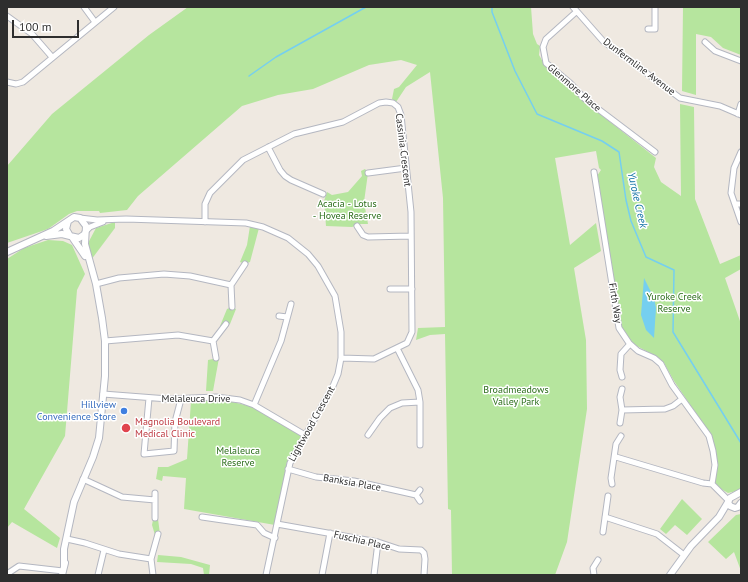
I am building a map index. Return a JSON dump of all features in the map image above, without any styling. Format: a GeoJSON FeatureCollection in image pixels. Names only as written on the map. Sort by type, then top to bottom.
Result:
{"type":"FeatureCollection","features":[{"type":"Feature","properties":{"kind":"street"},"geometry":{"type":"LineString","coordinates":[[84,7],[95,22]]}},
{"type":"Feature","properties":{"kind":"street"},"geometry":{"type":"LineString","coordinates":[[7,82],[16,84],[23,82],[114,7]]}},
{"type":"Feature","properties":{"kind":"street"},"geometry":{"type":"LineString","coordinates":[[648,29],[656,30],[655,7]]}},
{"type":"Feature","properties":{"kind":"street","name":"Dunfermline Avenue"},"geometry":{"type":"LineString","coordinates":[[574,9],[603,41],[680,98],[720,106],[740,114]]}},
{"type":"Feature","properties":{"kind":"street","name":"Glenmore Place"},"geometry":{"type":"LineString","coordinates":[[574,9],[546,39],[543,47],[546,63],[570,82],[584,99],[656,153]]}},
{"type":"Feature","properties":{"kind":"street"},"geometry":{"type":"LineString","coordinates":[[7,16],[32,34],[52,57]]}},
{"type":"Feature","properties":{"kind":"street"},"geometry":{"type":"LineString","coordinates":[[705,42],[715,51],[741,60]]}},
{"type":"Feature","properties":{"kind":"street","name":"Cassinia Crescent"},"geometry":{"type":"LineString","coordinates":[[205,222],[205,204],[210,193],[243,160],[294,134],[343,122],[379,103],[393,103],[398,107],[401,115],[411,236],[412,332],[407,343],[374,359],[341,358]]}},
{"type":"Feature","properties":{"kind":"street"},"geometry":{"type":"LineString","coordinates":[[740,114],[741,104]]}},
{"type":"Feature","properties":{"kind":"street"},"geometry":{"type":"LineString","coordinates":[[268,147],[280,170],[285,176],[324,194]]}},
{"type":"Feature","properties":{"kind":"street"},"geometry":{"type":"LineString","coordinates":[[741,152],[734,168],[731,181],[731,193],[741,222]]}},
{"type":"Feature","properties":{"kind":"street"},"geometry":{"type":"LineString","coordinates":[[368,173],[406,168]]}},
{"type":"Feature","properties":{"kind":"street","name":"Firth Way"},"geometry":{"type":"LineString","coordinates":[[594,172],[620,328],[630,344],[638,351],[654,358],[661,364],[682,399],[708,436],[713,450],[715,465],[712,484]]}},
{"type":"Feature","properties":{"kind":"street"},"geometry":{"type":"LineString","coordinates":[[735,204],[741,204]]}},
{"type":"Feature","properties":{"kind":"street"},"geometry":{"type":"LineString","coordinates":[[7,252],[40,237],[74,217],[80,218],[85,222],[88,261],[96,284],[105,341],[105,376],[96,447],[70,516],[66,542],[67,552],[63,570],[19,566],[7,574]]}},
{"type":"Feature","properties":{"kind":"street","name":"Lightwood Crescent"},"geometry":{"type":"LineString","coordinates":[[80,218],[246,224],[263,227],[288,238],[308,254],[318,266],[335,296],[340,321],[341,358],[333,386],[305,435],[288,469],[267,575]]}},
{"type":"Feature","properties":{"kind":"street","name":"Lightwood Crescent"},"geometry":{"type":"LineString","coordinates":[[85,233],[97,223],[110,220]]}},
{"type":"Feature","properties":{"kind":"street"},"geometry":{"type":"LineString","coordinates":[[68,221],[66,229],[88,261]]}},
{"type":"Feature","properties":{"kind":"street"},"geometry":{"type":"LineString","coordinates":[[357,226],[363,235],[368,237],[411,236]]}},
{"type":"Feature","properties":{"kind":"street"},"geometry":{"type":"LineString","coordinates":[[40,237],[62,234],[79,238],[85,233]]}},
{"type":"Feature","properties":{"kind":"street"},"geometry":{"type":"LineString","coordinates":[[232,307],[231,285],[245,264]]}},
{"type":"Feature","properties":{"kind":"street"},"geometry":{"type":"LineString","coordinates":[[96,284],[119,278],[164,274],[190,276],[231,285]]}},
{"type":"Feature","properties":{"kind":"street"},"geometry":{"type":"LineString","coordinates":[[390,289],[412,289]]}},
{"type":"Feature","properties":{"kind":"street"},"geometry":{"type":"LineString","coordinates":[[254,405],[281,341],[291,304]]}},
{"type":"Feature","properties":{"kind":"street"},"geometry":{"type":"LineString","coordinates":[[279,316],[287,317]]}},
{"type":"Feature","properties":{"kind":"street"},"geometry":{"type":"LineString","coordinates":[[216,358],[213,340],[226,324]]}},
{"type":"Feature","properties":{"kind":"street"},"geometry":{"type":"LineString","coordinates":[[105,341],[178,335],[213,340]]}},
{"type":"Feature","properties":{"kind":"street"},"geometry":{"type":"LineString","coordinates":[[622,377],[620,370],[622,354],[630,344]]}},
{"type":"Feature","properties":{"kind":"street"},"geometry":{"type":"LineString","coordinates":[[397,348],[418,390],[420,402],[420,445]]}},
{"type":"Feature","properties":{"kind":"street"},"geometry":{"type":"LineString","coordinates":[[620,423],[622,410],[620,397],[622,389]]}},
{"type":"Feature","properties":{"kind":"street","name":"Melaleuca Drive"},"geometry":{"type":"LineString","coordinates":[[103,394],[180,399],[225,397],[254,405],[305,435]]}},
{"type":"Feature","properties":{"kind":"street"},"geometry":{"type":"LineString","coordinates":[[149,398],[144,454],[174,450],[176,422],[180,399]]}},
{"type":"Feature","properties":{"kind":"street"},"geometry":{"type":"LineString","coordinates":[[622,410],[665,409],[682,399]]}},
{"type":"Feature","properties":{"kind":"street"},"geometry":{"type":"LineString","coordinates":[[368,435],[376,422],[390,408],[402,403],[420,402]]}},
{"type":"Feature","properties":{"kind":"street"},"geometry":{"type":"LineString","coordinates":[[612,484],[611,478],[616,457],[616,444],[621,436]]}},
{"type":"Feature","properties":{"kind":"street"},"geometry":{"type":"LineString","coordinates":[[616,457],[703,483],[712,484],[720,491],[730,506],[737,509]]}},
{"type":"Feature","properties":{"kind":"street","name":"Banksia Place"},"geometry":{"type":"LineString","coordinates":[[288,469],[316,477],[354,481],[418,492],[420,501]]}},
{"type":"Feature","properties":{"kind":"street"},"geometry":{"type":"LineString","coordinates":[[83,479],[122,497],[155,500]]}},
{"type":"Feature","properties":{"kind":"street"},"geometry":{"type":"LineString","coordinates":[[719,517],[737,509],[741,502],[734,496],[720,491]]}},
{"type":"Feature","properties":{"kind":"street"},"geometry":{"type":"LineString","coordinates":[[670,575],[684,555],[719,517],[728,502],[741,492]]}},
{"type":"Feature","properties":{"kind":"street"},"geometry":{"type":"LineString","coordinates":[[155,493],[156,518]]}},
{"type":"Feature","properties":{"kind":"street"},"geometry":{"type":"LineString","coordinates":[[603,532],[608,496]]}},
{"type":"Feature","properties":{"kind":"street"},"geometry":{"type":"LineString","coordinates":[[202,517],[257,525],[264,533],[275,538]]}},
{"type":"Feature","properties":{"kind":"street"},"geometry":{"type":"LineString","coordinates":[[605,517],[657,534],[684,555]]}},
{"type":"Feature","properties":{"kind":"street","name":"Fuschia Place"},"geometry":{"type":"LineString","coordinates":[[277,524],[378,542],[399,549],[420,550],[424,553],[424,575]]}},
{"type":"Feature","properties":{"kind":"street"},"geometry":{"type":"LineString","coordinates":[[322,575],[330,533]]}},
{"type":"Feature","properties":{"kind":"street"},"geometry":{"type":"LineString","coordinates":[[153,575],[151,559],[158,534]]}},
{"type":"Feature","properties":{"kind":"street"},"geometry":{"type":"LineString","coordinates":[[66,542],[85,543],[119,554],[151,559]]}},
{"type":"Feature","properties":{"kind":"street"},"geometry":{"type":"LineString","coordinates":[[374,575],[378,542]]}},
{"type":"Feature","properties":{"kind":"street"},"geometry":{"type":"LineString","coordinates":[[98,575],[104,550]]}},
{"type":"Feature","properties":{"kind":"street"},"geometry":{"type":"LineString","coordinates":[[594,575],[593,568],[598,560]]}},
{"type":"Feature","properties":{"kind":"green space"},"geometry":{"type":"Polygon","coordinates":[[[188,7],[531,7],[533,34],[537,44],[540,46],[539,55],[543,62],[581,99],[656,158],[654,167],[661,182],[681,196],[680,104],[694,107],[695,199],[720,264],[741,255],[741,269],[725,278],[741,324],[741,490],[728,493],[716,486],[714,483],[717,458],[710,434],[674,381],[664,363],[659,358],[635,345],[625,335],[621,325],[608,247],[597,176],[601,170],[599,168],[596,151],[555,158],[570,245],[596,223],[601,251],[574,268],[586,340],[587,409],[567,542],[555,575],[452,575],[451,510],[448,509],[445,334],[430,335],[416,340],[418,328],[445,327],[443,198],[430,72],[406,87],[396,102],[392,99],[394,89],[399,87],[417,65],[401,60],[369,65],[313,89],[278,95],[242,106],[138,196],[127,210],[100,213],[99,211],[77,211],[69,214],[48,229],[7,243],[7,166],[52,114],[149,35],[188,7]]]}},
{"type":"Feature","properties":{"kind":"green space"},"geometry":{"type":"Polygon","coordinates":[[[683,7],[741,7],[741,55],[723,48],[711,37],[696,34],[696,95],[682,91],[683,7]]]}},
{"type":"Feature","properties":{"kind":"green space","name":"Acacia - Lotus - Hovea Reserve"},"geometry":{"type":"Polygon","coordinates":[[[365,169],[368,173],[364,202],[368,224],[361,224],[352,227],[326,226],[324,201],[327,192],[332,195],[348,192],[362,176],[361,171],[365,169]]]}},
{"type":"Feature","properties":{"kind":"green space"},"geometry":{"type":"Polygon","coordinates":[[[115,222],[115,228],[91,260],[87,245],[96,228],[115,222]]]}},
{"type":"Feature","properties":{"kind":"green space"},"geometry":{"type":"Polygon","coordinates":[[[250,226],[259,228],[250,262],[245,264],[240,262],[247,245],[250,226]]]}},
{"type":"Feature","properties":{"kind":"green space"},"geometry":{"type":"Polygon","coordinates":[[[48,240],[63,241],[72,245],[85,274],[77,290],[65,436],[24,509],[60,538],[57,548],[12,522],[7,528],[7,259],[24,248],[48,240]]]}},
{"type":"Feature","properties":{"kind":"green space"},"geometry":{"type":"Polygon","coordinates":[[[232,307],[236,309],[230,324],[220,326],[227,309],[232,307]]]}},
{"type":"Feature","properties":{"kind":"green space"},"geometry":{"type":"Polygon","coordinates":[[[219,358],[213,391],[206,391],[208,360],[219,358]]]}},
{"type":"Feature","properties":{"kind":"green space","name":"Melaleuca Reserve"},"geometry":{"type":"Polygon","coordinates":[[[225,400],[253,407],[302,435],[287,462],[275,525],[184,509],[186,478],[163,476],[162,481],[156,479],[158,467],[168,467],[187,459],[191,401],[225,400]]]}},
{"type":"Feature","properties":{"kind":"green space"},"geometry":{"type":"Polygon","coordinates":[[[682,499],[702,519],[687,535],[675,525],[666,534],[660,529],[682,499]]]}},
{"type":"Feature","properties":{"kind":"green space"},"geometry":{"type":"Polygon","coordinates":[[[741,514],[741,571],[734,552],[726,559],[708,542],[736,515],[741,514]]]}},
{"type":"Feature","properties":{"kind":"green space"},"geometry":{"type":"Polygon","coordinates":[[[155,518],[158,519],[160,534],[155,535],[152,525],[155,518]]]}},
{"type":"Feature","properties":{"kind":"green space"},"geometry":{"type":"Polygon","coordinates":[[[158,555],[181,557],[210,565],[209,575],[204,575],[203,568],[191,564],[157,562],[158,555]]]}},
{"type":"Feature","properties":{"kind":"water"},"geometry":{"type":"Polygon","coordinates":[[[644,278],[654,298],[656,308],[654,338],[646,330],[641,315],[644,278]]]}},
{"type":"Feature","properties":{"kind":"waterway"},"geometry":{"type":"LineString","coordinates":[[249,76],[276,57],[366,7]]}},
{"type":"Feature","properties":{"kind":"waterway","name":"Yuroke Creek"},"geometry":{"type":"LineString","coordinates":[[492,7],[492,12],[515,71],[537,114],[602,141],[619,152],[626,200],[631,221],[646,257],[674,270],[673,332],[741,443]]}},
{"type":"Feature","properties":{"kind":"place","name":"Hillview Convenience Store"},"geometry":{"type":"Point","coordinates":[124,411]}},
{"type":"Feature","properties":{"kind":"place","name":"Magnolia Boulevard Medical Clinic"},"geometry":{"type":"Point","coordinates":[126,428]}},
{"type":"Feature","properties":{"kind":"park label","name":"Yuroke Creek Reserve"},"geometry":{"type":"Point","coordinates":[674,302]}},
{"type":"Feature","properties":{"kind":"park label","name":"Broadmeadows Valley Park"},"geometry":{"type":"Point","coordinates":[516,396]}}]}
